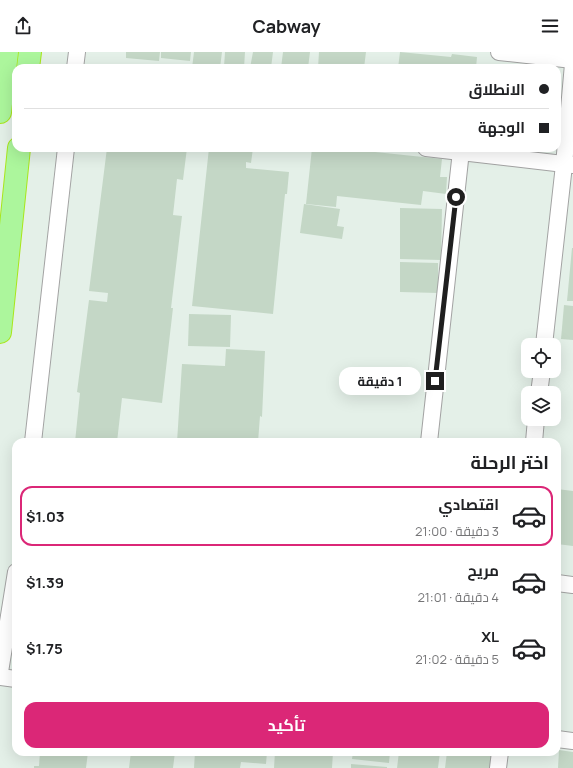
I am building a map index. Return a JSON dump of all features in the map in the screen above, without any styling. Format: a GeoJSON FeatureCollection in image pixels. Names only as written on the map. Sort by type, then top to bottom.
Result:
{"type":"FeatureCollection","features":[{"type":"Feature","properties":{"kind":"highway"},"geometry":{"type":"LineString","coordinates":[[0,112],[7,52]]}},
{"type":"Feature","properties":{"kind":"highway"},"geometry":{"type":"LineString","coordinates":[[28,64],[30,52]]}},
{"type":"Feature","properties":{"kind":"highway"},"geometry":{"type":"LineString","coordinates":[[0,332],[3,283],[19,152]]}},
{"type":"Feature","properties":{"kind":"street"},"geometry":{"type":"LineString","coordinates":[[76,64],[77,52]]}},
{"type":"Feature","properties":{"kind":"street"},"geometry":{"type":"LineString","coordinates":[[499,52],[573,60]]}},
{"type":"Feature","properties":{"kind":"street"},"geometry":{"type":"LineString","coordinates":[[545,338],[568,165],[573,64]]}},
{"type":"Feature","properties":{"kind":"street"},"geometry":{"type":"LineString","coordinates":[[33,438],[66,152]]}},
{"type":"Feature","properties":{"kind":"street"},"geometry":{"type":"LineString","coordinates":[[429,438],[461,152]]}},
{"type":"Feature","properties":{"kind":"street"},"geometry":{"type":"LineString","coordinates":[[469,152],[568,165]]}},
{"type":"Feature","properties":{"kind":"street"},"geometry":{"type":"LineString","coordinates":[[534,438],[535,426]]}},
{"type":"Feature","properties":{"kind":"street"},"geometry":{"type":"LineString","coordinates":[[561,584],[573,585]]}},
{"type":"Feature","properties":{"kind":"street"},"geometry":{"type":"LineString","coordinates":[[0,672],[12,597]]}},
{"type":"Feature","properties":{"kind":"street"},"geometry":{"type":"LineString","coordinates":[[0,677],[12,678]]}},
{"type":"Feature","properties":{"kind":"street"},"geometry":{"type":"LineString","coordinates":[[561,740],[573,741]]}},
{"type":"Feature","properties":{"kind":"street"},"geometry":{"type":"LineString","coordinates":[[498,768],[500,756]]}},
{"type":"Feature","properties":{"kind":"building"},"geometry":{"type":"Polygon","coordinates":[[[126,52],[160,52],[159,61],[126,58],[126,52]]]}},
{"type":"Feature","properties":{"kind":"building"},"geometry":{"type":"Polygon","coordinates":[[[161,52],[191,52],[190,61],[161,58],[161,52]]]}},
{"type":"Feature","properties":{"kind":"building"},"geometry":{"type":"Polygon","coordinates":[[[194,52],[222,52],[220,64],[192,64],[194,52]]]}},
{"type":"Feature","properties":{"kind":"building"},"geometry":{"type":"Polygon","coordinates":[[[225,52],[245,52],[244,64],[224,64],[225,52]]]}},
{"type":"Feature","properties":{"kind":"building"},"geometry":{"type":"Polygon","coordinates":[[[253,52],[273,52],[272,64],[251,64],[253,52]]]}},
{"type":"Feature","properties":{"kind":"building"},"geometry":{"type":"Polygon","coordinates":[[[283,52],[310,52],[308,64],[282,64],[283,52]]]}},
{"type":"Feature","properties":{"kind":"building"},"geometry":{"type":"Polygon","coordinates":[[[319,52],[366,52],[364,64],[318,64],[319,52]]]}},
{"type":"Feature","properties":{"kind":"building"},"geometry":{"type":"Polygon","coordinates":[[[400,52],[451,57],[452,54],[477,57],[476,64],[398,64],[400,52]]]}},
{"type":"Feature","properties":{"kind":"building"},"geometry":{"type":"Polygon","coordinates":[[[106,152],[186,152],[183,180],[177,179],[173,215],[182,216],[162,403],[122,398],[117,438],[75,438],[80,393],[77,392],[89,300],[107,302],[108,293],[89,291],[106,152]]]}},
{"type":"Feature","properties":{"kind":"building"},"geometry":{"type":"Polygon","coordinates":[[[209,152],[252,152],[251,163],[246,162],[246,168],[289,172],[287,194],[285,194],[273,314],[192,306],[209,152]]]}},
{"type":"Feature","properties":{"kind":"building"},"geometry":{"type":"Polygon","coordinates":[[[312,152],[375,152],[442,159],[440,177],[447,177],[446,194],[423,191],[421,205],[337,196],[336,207],[306,204],[312,152]]]}},
{"type":"Feature","properties":{"kind":"building"},"geometry":{"type":"Polygon","coordinates":[[[304,204],[340,209],[337,226],[344,227],[342,239],[300,233],[304,204]]]}},
{"type":"Feature","properties":{"kind":"building"},"geometry":{"type":"Polygon","coordinates":[[[400,208],[442,209],[441,260],[400,259],[400,208]]]}},
{"type":"Feature","properties":{"kind":"building"},"geometry":{"type":"Polygon","coordinates":[[[572,248],[573,301],[567,301],[572,248]]]}},
{"type":"Feature","properties":{"kind":"building"},"geometry":{"type":"Polygon","coordinates":[[[400,262],[438,263],[438,293],[400,292],[400,262]]]}},
{"type":"Feature","properties":{"kind":"building"},"geometry":{"type":"Polygon","coordinates":[[[564,305],[573,306],[573,340],[561,339],[564,305]]]}},
{"type":"Feature","properties":{"kind":"building"},"geometry":{"type":"Polygon","coordinates":[[[189,314],[231,315],[230,347],[188,346],[189,314]]]}},
{"type":"Feature","properties":{"kind":"building"},"geometry":{"type":"Polygon","coordinates":[[[226,349],[265,351],[262,417],[260,416],[258,438],[177,438],[182,364],[225,366],[226,349]]]}},
{"type":"Feature","properties":{"kind":"building"},"geometry":{"type":"Polygon","coordinates":[[[561,490],[573,491],[573,546],[561,544],[561,490]]]}},
{"type":"Feature","properties":{"kind":"building"},"geometry":{"type":"Polygon","coordinates":[[[561,750],[573,752],[573,768],[558,768],[559,756],[561,756],[561,750]]]}},
{"type":"Feature","properties":{"kind":"building"},"geometry":{"type":"Polygon","coordinates":[[[40,756],[88,756],[86,768],[34,768],[34,766],[39,766],[40,756]]]}},
{"type":"Feature","properties":{"kind":"building"},"geometry":{"type":"Polygon","coordinates":[[[130,756],[174,756],[173,768],[129,768],[130,756]]]}},
{"type":"Feature","properties":{"kind":"building"},"geometry":{"type":"Polygon","coordinates":[[[195,756],[267,756],[266,764],[241,762],[240,768],[194,768],[195,756]]]}},
{"type":"Feature","properties":{"kind":"building"},"geometry":{"type":"Polygon","coordinates":[[[275,756],[333,756],[332,768],[274,768],[275,756]]]}},
{"type":"Feature","properties":{"kind":"building"},"geometry":{"type":"Polygon","coordinates":[[[352,756],[390,756],[389,763],[352,759],[352,756]]]}},
{"type":"Feature","properties":{"kind":"building"},"geometry":{"type":"Polygon","coordinates":[[[398,756],[440,756],[438,768],[397,768],[398,756]]]}},
{"type":"Feature","properties":{"kind":"building"},"geometry":{"type":"Polygon","coordinates":[[[446,756],[493,756],[492,768],[445,768],[446,756]]]}},
{"type":"Feature","properties":{"kind":"building"},"geometry":{"type":"Polygon","coordinates":[[[351,764],[387,767],[387,768],[351,768],[351,764]]]}},
{"type":"Feature","properties":{"kind":"route"},"geometry":{"type":"LineString","coordinates":[[435,381],[456,197]]}}]}
